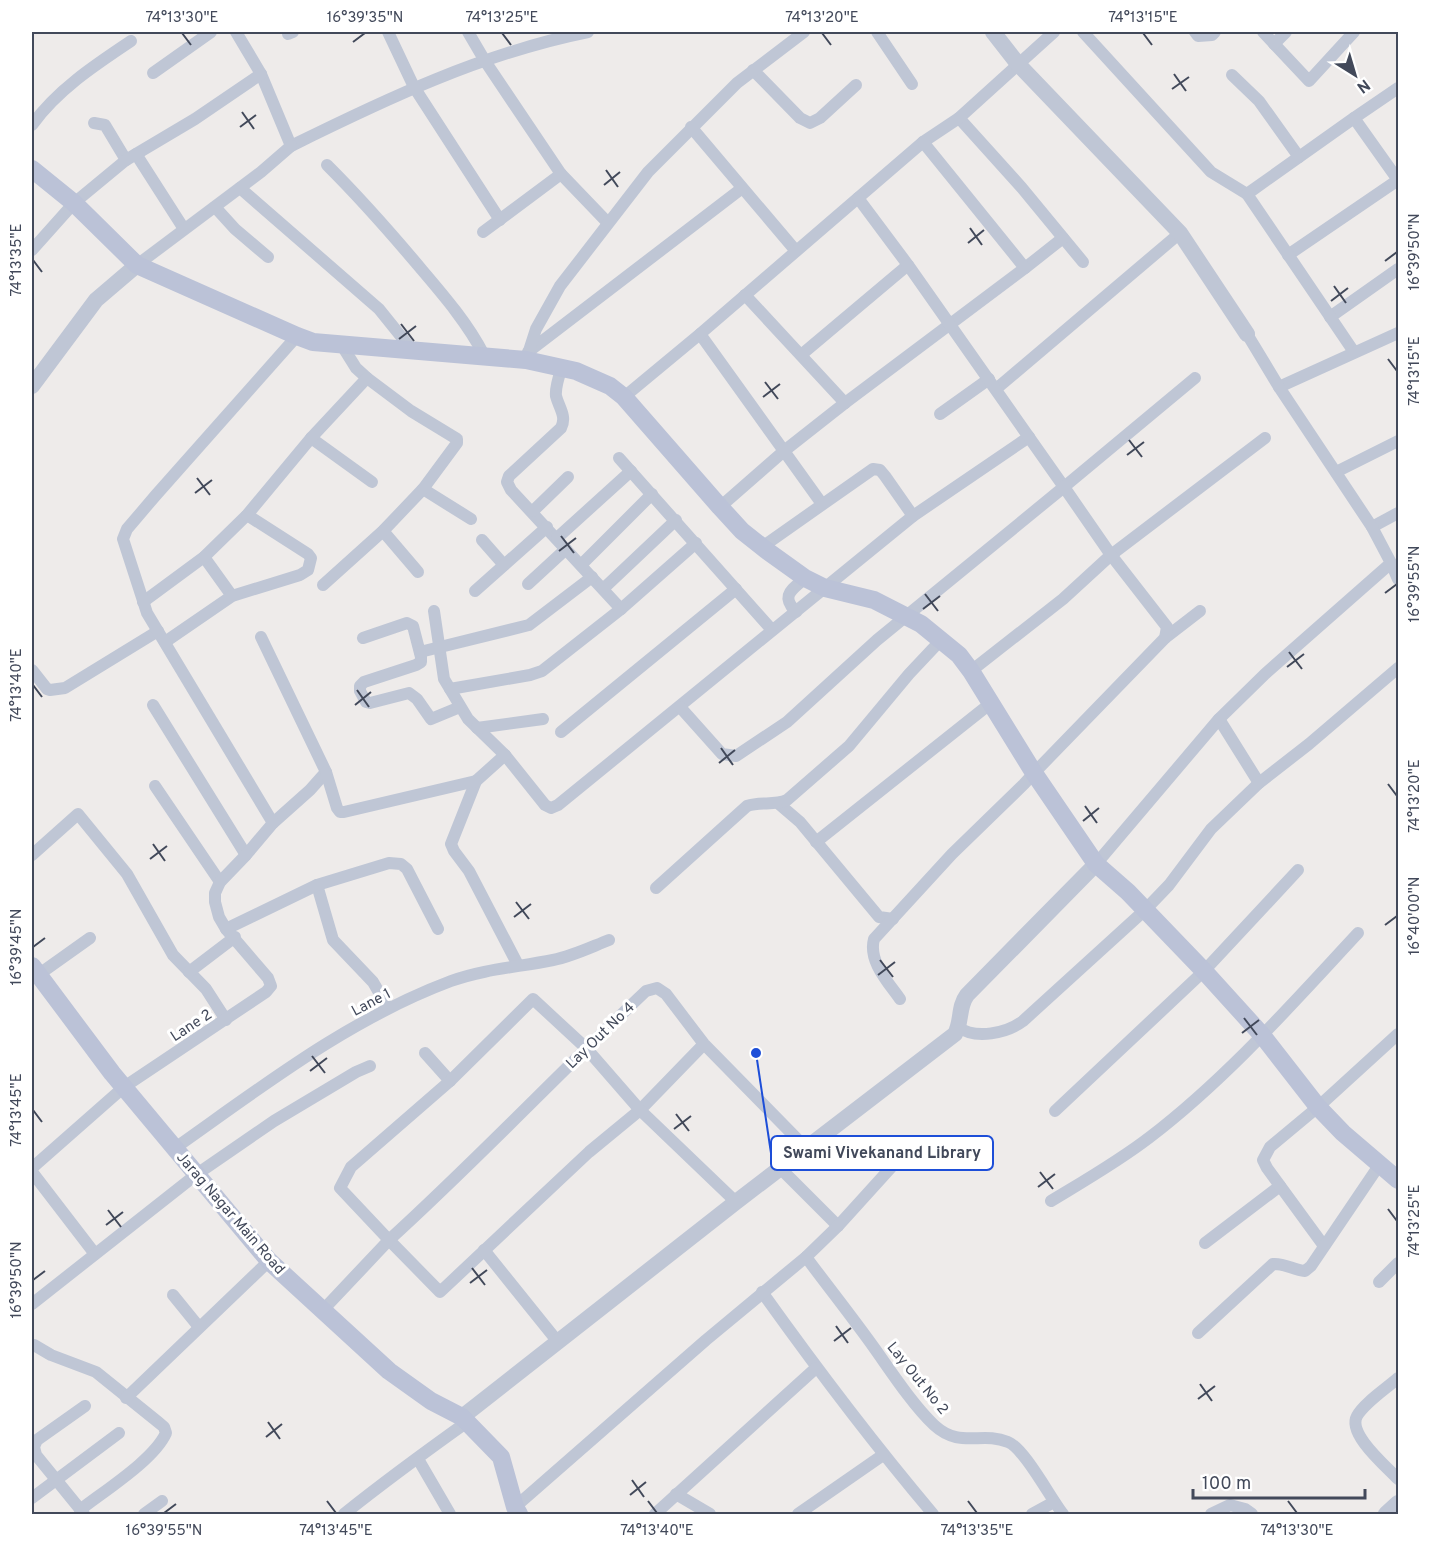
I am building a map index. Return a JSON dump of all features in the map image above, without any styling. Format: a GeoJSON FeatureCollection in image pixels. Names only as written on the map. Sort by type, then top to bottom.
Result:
{"type":"FeatureCollection","features":[{"type":"Feature","properties":{"kind":"main road"},"geometry":{"type":"LineString","coordinates":[[32,169],[74,203],[137,264],[297,336],[314,342],[454,355],[527,356],[610,386],[624,397],[742,531],[762,547],[805,578],[825,588],[874,600],[921,624],[959,654],[1034,773],[1096,864],[1145,910],[1204,971],[1262,1035],[1318,1107],[1343,1133],[1398,1180]]}},
{"type":"Feature","properties":{"kind":"main road","name":"Jarag Nagar Main Road"},"geometry":{"type":"LineString","coordinates":[[35,971],[124,1087],[269,1261],[389,1371],[431,1401],[464,1420],[501,1457],[517,1511]]}},
{"type":"Feature","properties":{"kind":"street"},"geometry":{"type":"LineString","coordinates":[[153,73],[211,32]]}},
{"type":"Feature","properties":{"kind":"street"},"geometry":{"type":"LineString","coordinates":[[236,32],[261,74],[291,146]]}},
{"type":"Feature","properties":{"kind":"street"},"geometry":{"type":"LineString","coordinates":[[388,32],[414,87],[500,220]]}},
{"type":"Feature","properties":{"kind":"street"},"geometry":{"type":"LineString","coordinates":[[468,32],[561,174],[608,223]]}},
{"type":"Feature","properties":{"kind":"street"},"geometry":{"type":"LineString","coordinates":[[32,386],[96,300],[137,264],[240,188],[291,146],[414,87],[545,36],[588,32]]}},
{"type":"Feature","properties":{"kind":"street"},"geometry":{"type":"LineString","coordinates":[[527,356],[536,329],[560,286],[648,172],[691,127],[753,70],[804,32]]}},
{"type":"Feature","properties":{"kind":"street"},"geometry":{"type":"LineString","coordinates":[[877,32],[912,84]]}},
{"type":"Feature","properties":{"kind":"street"},"geometry":{"type":"LineString","coordinates":[[993,32],[1018,64],[1180,233],[1372,527],[1398,579]]}},
{"type":"Feature","properties":{"kind":"street"},"geometry":{"type":"LineString","coordinates":[[624,397],[923,142],[959,118],[1054,32]]}},
{"type":"Feature","properties":{"kind":"street"},"geometry":{"type":"LineString","coordinates":[[1083,32],[1211,172],[1247,194],[1354,352]]}},
{"type":"Feature","properties":{"kind":"street"},"geometry":{"type":"LineString","coordinates":[[1195,32],[1198,36],[1212,35],[1215,32]]}},
{"type":"Feature","properties":{"kind":"street"},"geometry":{"type":"LineString","coordinates":[[1263,32],[1309,81],[1354,32]]}},
{"type":"Feature","properties":{"kind":"street"},"geometry":{"type":"LineString","coordinates":[[1274,44],[1286,32]]}},
{"type":"Feature","properties":{"kind":"street"},"geometry":{"type":"LineString","coordinates":[[32,125],[45,106],[91,68],[130,41]]}},
{"type":"Feature","properties":{"kind":"street"},"geometry":{"type":"LineString","coordinates":[[753,70],[800,118],[810,123],[820,118],[856,85]]}},
{"type":"Feature","properties":{"kind":"street"},"geometry":{"type":"LineString","coordinates":[[32,250],[74,203],[131,157],[205,113],[261,74]]}},
{"type":"Feature","properties":{"kind":"street"},"geometry":{"type":"LineString","coordinates":[[1232,75],[1259,102],[1299,157]]}},
{"type":"Feature","properties":{"kind":"street"},"geometry":{"type":"LineString","coordinates":[[1247,194],[1398,88]]}},
{"type":"Feature","properties":{"kind":"street"},"geometry":{"type":"LineString","coordinates":[[959,118],[1022,188],[1083,262]]}},
{"type":"Feature","properties":{"kind":"street"},"geometry":{"type":"LineString","coordinates":[[1288,255],[1398,180],[1394,165],[1354,118]]}},
{"type":"Feature","properties":{"kind":"street"},"geometry":{"type":"LineString","coordinates":[[94,123],[105,125],[184,229]]}},
{"type":"Feature","properties":{"kind":"street"},"geometry":{"type":"LineString","coordinates":[[691,127],[741,189],[796,251]]}},
{"type":"Feature","properties":{"kind":"street"},"geometry":{"type":"LineString","coordinates":[[923,142],[1025,268]]}},
{"type":"Feature","properties":{"kind":"street"},"geometry":{"type":"LineString","coordinates":[[327,165],[371,210],[435,285],[466,325],[484,355]]}},
{"type":"Feature","properties":{"kind":"street"},"geometry":{"type":"LineString","coordinates":[[483,232],[561,174]]}},
{"type":"Feature","properties":{"kind":"street"},"geometry":{"type":"LineString","coordinates":[[240,188],[379,309],[412,350]]}},
{"type":"Feature","properties":{"kind":"street"},"geometry":{"type":"LineString","coordinates":[[527,356],[741,189]]}},
{"type":"Feature","properties":{"kind":"street"},"geometry":{"type":"LineString","coordinates":[[858,198],[950,324],[1111,555],[1167,627],[1166,638]]}},
{"type":"Feature","properties":{"kind":"street"},"geometry":{"type":"LineString","coordinates":[[215,207],[235,229],[268,257]]}},
{"type":"Feature","properties":{"kind":"street"},"geometry":{"type":"LineString","coordinates":[[940,414],[992,384],[1180,233]]}},
{"type":"Feature","properties":{"kind":"street"},"geometry":{"type":"LineString","coordinates":[[720,507],[784,451],[845,403],[1063,238]]}},
{"type":"Feature","properties":{"kind":"street"},"geometry":{"type":"LineString","coordinates":[[801,355],[908,265]]}},
{"type":"Feature","properties":{"kind":"street"},"geometry":{"type":"LineString","coordinates":[[1330,317],[1398,269]]}},
{"type":"Feature","properties":{"kind":"street"},"geometry":{"type":"LineString","coordinates":[[745,295],[845,403]]}},
{"type":"Feature","properties":{"kind":"street"},"geometry":{"type":"LineString","coordinates":[[1279,387],[1398,333]]}},
{"type":"Feature","properties":{"kind":"street"},"geometry":{"type":"LineString","coordinates":[[700,334],[822,504]]}},
{"type":"Feature","properties":{"kind":"street"},"geometry":{"type":"LineString","coordinates":[[273,823],[158,631],[143,602],[123,539],[127,529],[297,336]]}},
{"type":"Feature","properties":{"kind":"street"},"geometry":{"type":"LineString","coordinates":[[323,585],[383,531],[423,489],[457,439],[411,411],[367,378],[356,368],[341,344]]}},
{"type":"Feature","properties":{"kind":"street"},"geometry":{"type":"LineString","coordinates":[[562,367],[556,396],[564,416],[564,423],[509,476],[507,482],[511,490],[533,511],[621,609]]}},
{"type":"Feature","properties":{"kind":"street"},"geometry":{"type":"LineString","coordinates":[[143,602],[204,557],[247,515],[311,438],[367,378]]}},
{"type":"Feature","properties":{"kind":"street"},"geometry":{"type":"LineString","coordinates":[[680,707],[722,754],[736,756],[787,722],[877,640],[1195,378]]}},
{"type":"Feature","properties":{"kind":"street"},"geometry":{"type":"LineString","coordinates":[[434,611],[430,649],[421,662],[364,682],[360,686],[363,698],[370,703],[409,693],[417,699],[431,719],[452,711],[468,719],[477,728],[498,762],[551,808],[558,805],[680,707],[913,516],[1029,437]]}},
{"type":"Feature","properties":{"kind":"street"},"geometry":{"type":"LineString","coordinates":[[311,438],[372,482]]}},
{"type":"Feature","properties":{"kind":"street"},"geometry":{"type":"LineString","coordinates":[[971,670],[1063,599],[1111,555],[1265,438]]}},
{"type":"Feature","properties":{"kind":"street"},"geometry":{"type":"LineString","coordinates":[[1336,472],[1398,441]]}},
{"type":"Feature","properties":{"kind":"street"},"geometry":{"type":"LineString","coordinates":[[619,458],[772,630]]}},
{"type":"Feature","properties":{"kind":"street"},"geometry":{"type":"LineString","coordinates":[[762,547],[873,468],[885,476],[913,516]]}},
{"type":"Feature","properties":{"kind":"street"},"geometry":{"type":"LineString","coordinates":[[557,538],[631,471]]}},
{"type":"Feature","properties":{"kind":"street"},"geometry":{"type":"LineString","coordinates":[[533,511],[568,477]]}},
{"type":"Feature","properties":{"kind":"street"},"geometry":{"type":"LineString","coordinates":[[423,489],[471,519]]}},
{"type":"Feature","properties":{"kind":"street"},"geometry":{"type":"LineString","coordinates":[[581,565],[652,494]]}},
{"type":"Feature","properties":{"kind":"street"},"geometry":{"type":"LineString","coordinates":[[1372,527],[1398,513]]}},
{"type":"Feature","properties":{"kind":"street"},"geometry":{"type":"LineString","coordinates":[[165,642],[232,596],[300,575],[308,570],[311,558],[308,554],[247,515]]}},
{"type":"Feature","properties":{"kind":"street"},"geometry":{"type":"LineString","coordinates":[[603,589],[676,520]]}},
{"type":"Feature","properties":{"kind":"street"},"geometry":{"type":"LineString","coordinates":[[475,591],[547,527]]}},
{"type":"Feature","properties":{"kind":"street"},"geometry":{"type":"LineString","coordinates":[[383,531],[418,572]]}},
{"type":"Feature","properties":{"kind":"street"},"geometry":{"type":"LineString","coordinates":[[482,540],[504,565]]}},
{"type":"Feature","properties":{"kind":"street"},"geometry":{"type":"LineString","coordinates":[[450,689],[542,671],[621,609],[696,543]]}},
{"type":"Feature","properties":{"kind":"street"},"geometry":{"type":"LineString","coordinates":[[528,584],[566,549]]}},
{"type":"Feature","properties":{"kind":"street"},"geometry":{"type":"LineString","coordinates":[[204,557],[232,596]]}},
{"type":"Feature","properties":{"kind":"street"},"geometry":{"type":"LineString","coordinates":[[344,1515],[393,1475],[418,1459],[558,1342],[736,1202],[928,1056],[956,1030],[960,1008],[967,995],[1096,864],[1220,719],[1265,674],[1391,563]]}},
{"type":"Feature","properties":{"kind":"street"},"geometry":{"type":"LineString","coordinates":[[430,649],[536,622],[592,577]]}},
{"type":"Feature","properties":{"kind":"street"},"geometry":{"type":"LineString","coordinates":[[796,612],[787,598],[789,593],[805,578]]}},
{"type":"Feature","properties":{"kind":"street"},"geometry":{"type":"LineString","coordinates":[[561,732],[736,590]]}},
{"type":"Feature","properties":{"kind":"street"},"geometry":{"type":"LineString","coordinates":[[900,999],[874,957],[872,946],[874,939],[952,854],[1024,784],[1166,638],[1200,612]]}},
{"type":"Feature","properties":{"kind":"street"},"geometry":{"type":"LineString","coordinates":[[363,638],[407,622],[413,626],[430,649],[450,689],[452,711]]}},
{"type":"Feature","properties":{"kind":"street"},"geometry":{"type":"LineString","coordinates":[[33,675],[47,689],[65,688],[158,631]]}},
{"type":"Feature","properties":{"kind":"street"},"geometry":{"type":"LineString","coordinates":[[261,637],[326,772],[340,812],[476,781]]}},
{"type":"Feature","properties":{"kind":"street"},"geometry":{"type":"LineString","coordinates":[[656,888],[747,806],[755,803],[779,804],[787,800],[849,746],[909,674],[941,640]]}},
{"type":"Feature","properties":{"kind":"street"},"geometry":{"type":"LineString","coordinates":[[956,1030],[982,1033],[1004,1031],[1015,1027],[1145,910],[1169,885],[1211,829],[1259,783],[1317,738],[1398,668]]}},
{"type":"Feature","properties":{"kind":"street"},"geometry":{"type":"LineString","coordinates":[[816,842],[991,703]]}},
{"type":"Feature","properties":{"kind":"street"},"geometry":{"type":"LineString","coordinates":[[153,705],[246,855]]}},
{"type":"Feature","properties":{"kind":"street"},"geometry":{"type":"LineString","coordinates":[[477,728],[543,719]]}},
{"type":"Feature","properties":{"kind":"street"},"geometry":{"type":"LineString","coordinates":[[1220,719],[1259,783]]}},
{"type":"Feature","properties":{"kind":"street"},"geometry":{"type":"LineString","coordinates":[[498,762],[476,781],[451,844],[469,871],[518,965]]}},
{"type":"Feature","properties":{"kind":"street"},"geometry":{"type":"LineString","coordinates":[[231,933],[219,917],[215,902],[215,893],[220,882],[273,823],[310,790],[326,772]]}},
{"type":"Feature","properties":{"kind":"street"},"geometry":{"type":"LineString","coordinates":[[155,786],[220,882]]}},
{"type":"Feature","properties":{"kind":"street"},"geometry":{"type":"LineString","coordinates":[[779,804],[800,822],[879,916],[889,924]]}},
{"type":"Feature","properties":{"kind":"street"},"geometry":{"type":"LineString","coordinates":[[32,855],[78,814],[127,874],[173,955],[206,990],[226,1020]]}},
{"type":"Feature","properties":{"kind":"street"},"geometry":{"type":"LineString","coordinates":[[189,972],[231,933],[317,885],[389,863],[401,864],[407,869],[438,929]]}},
{"type":"Feature","properties":{"kind":"street"},"geometry":{"type":"LineString","coordinates":[[1055,1111],[1204,971],[1298,870]]}},
{"type":"Feature","properties":{"kind":"street"},"geometry":{"type":"LineString","coordinates":[[317,885],[333,940],[373,982],[388,1008]]}},
{"type":"Feature","properties":{"kind":"street","name":"Lane 2"},"geometry":{"type":"LineString","coordinates":[[33,1163],[124,1087],[266,993],[271,986],[268,978],[231,933]]}},
{"type":"Feature","properties":{"kind":"street"},"geometry":{"type":"LineString","coordinates":[[1050,1201],[1149,1138],[1182,1112],[1262,1035],[1358,933]]}},
{"type":"Feature","properties":{"kind":"street"},"geometry":{"type":"LineString","coordinates":[[35,971],[90,938]]}},
{"type":"Feature","properties":{"kind":"street","name":"Lane 1"},"geometry":{"type":"LineString","coordinates":[[174,1148],[305,1057],[388,1008],[452,981],[485,971],[562,957],[609,940]]}},
{"type":"Feature","properties":{"kind":"street","name":"Lay Out No 4"},"geometry":{"type":"LineString","coordinates":[[323,1310],[389,1240],[453,1181],[646,991],[657,988],[666,994],[704,1044],[806,1148]]}},
{"type":"Feature","properties":{"kind":"street"},"geometry":{"type":"LineString","coordinates":[[704,1044],[640,1110],[590,1152],[440,1292],[340,1188],[351,1167],[450,1081],[533,999],[586,1048],[640,1110],[736,1202]]}},
{"type":"Feature","properties":{"kind":"street"},"geometry":{"type":"LineString","coordinates":[[1324,1246],[1263,1160],[1265,1154],[1270,1147],[1398,1034]]}},
{"type":"Feature","properties":{"kind":"street"},"geometry":{"type":"LineString","coordinates":[[425,1053],[450,1081]]}},
{"type":"Feature","properties":{"kind":"street"},"geometry":{"type":"LineString","coordinates":[[32,1304],[197,1174],[274,1121],[370,1066]]}},
{"type":"Feature","properties":{"kind":"street"},"geometry":{"type":"LineString","coordinates":[[517,1511],[762,1292],[806,1257],[838,1226],[915,1141]]}},
{"type":"Feature","properties":{"kind":"street"},"geometry":{"type":"LineString","coordinates":[[33,1163],[94,1254]]}},
{"type":"Feature","properties":{"kind":"street"},"geometry":{"type":"LineString","coordinates":[[1198,1333],[1273,1264],[1281,1263],[1296,1271],[1305,1271],[1311,1266],[1380,1164]]}},
{"type":"Feature","properties":{"kind":"street"},"geometry":{"type":"LineString","coordinates":[[780,1168],[838,1226]]}},
{"type":"Feature","properties":{"kind":"street"},"geometry":{"type":"LineString","coordinates":[[1205,1244],[1280,1186]]}},
{"type":"Feature","properties":{"kind":"street"},"geometry":{"type":"LineString","coordinates":[[484,1251],[558,1342]]}},
{"type":"Feature","properties":{"kind":"street","name":"Lay Out No 2"},"geometry":{"type":"LineString","coordinates":[[806,1257],[901,1385],[934,1425],[948,1435],[964,1439],[988,1438],[1010,1442],[1020,1452],[1054,1502]]}},
{"type":"Feature","properties":{"kind":"street"},"geometry":{"type":"LineString","coordinates":[[126,1398],[269,1261]]}},
{"type":"Feature","properties":{"kind":"street"},"geometry":{"type":"LineString","coordinates":[[1379,1282],[1398,1263]]}},
{"type":"Feature","properties":{"kind":"street"},"geometry":{"type":"LineString","coordinates":[[762,1292],[816,1368],[933,1515]]}},
{"type":"Feature","properties":{"kind":"street"},"geometry":{"type":"LineString","coordinates":[[173,1295],[199,1327]]}},
{"type":"Feature","properties":{"kind":"street"},"geometry":{"type":"LineString","coordinates":[[32,1345],[51,1355],[96,1372],[164,1427],[166,1433],[148,1457],[82,1512],[36,1455],[34,1447],[37,1440],[85,1406]]}},
{"type":"Feature","properties":{"kind":"street"},"geometry":{"type":"LineString","coordinates":[[655,1515],[816,1368]]}},
{"type":"Feature","properties":{"kind":"street"},"geometry":{"type":"LineString","coordinates":[[1398,1378],[1363,1409],[1356,1417],[1355,1425],[1358,1435],[1365,1444],[1398,1479]]}},
{"type":"Feature","properties":{"kind":"street"},"geometry":{"type":"LineString","coordinates":[[32,1498],[119,1433]]}},
{"type":"Feature","properties":{"kind":"street"},"geometry":{"type":"LineString","coordinates":[[798,1515],[883,1455]]}},
{"type":"Feature","properties":{"kind":"street"},"geometry":{"type":"LineString","coordinates":[[418,1459],[450,1515]]}},
{"type":"Feature","properties":{"kind":"street"},"geometry":{"type":"LineString","coordinates":[[676,1494],[710,1515]]}},
{"type":"Feature","properties":{"kind":"street"},"geometry":{"type":"LineString","coordinates":[[144,1515],[162,1501]]}},
{"type":"Feature","properties":{"kind":"street"},"geometry":{"type":"LineString","coordinates":[[1032,1515],[1054,1502],[1063,1515]]}},
{"type":"Feature","properties":{"kind":"street"},"geometry":{"type":"LineString","coordinates":[[1386,1515],[1398,1503]]}},
{"type":"Feature","properties":{"kind":"street"},"geometry":{"type":"LineString","coordinates":[[1211,1515],[1230,1505],[1245,1509],[1251,1515]]}},
{"type":"Feature","properties":{"kind":"place","name":"Swami Vivekanand Library"},"geometry":{"type":"Point","coordinates":[756,1053]}}]}
